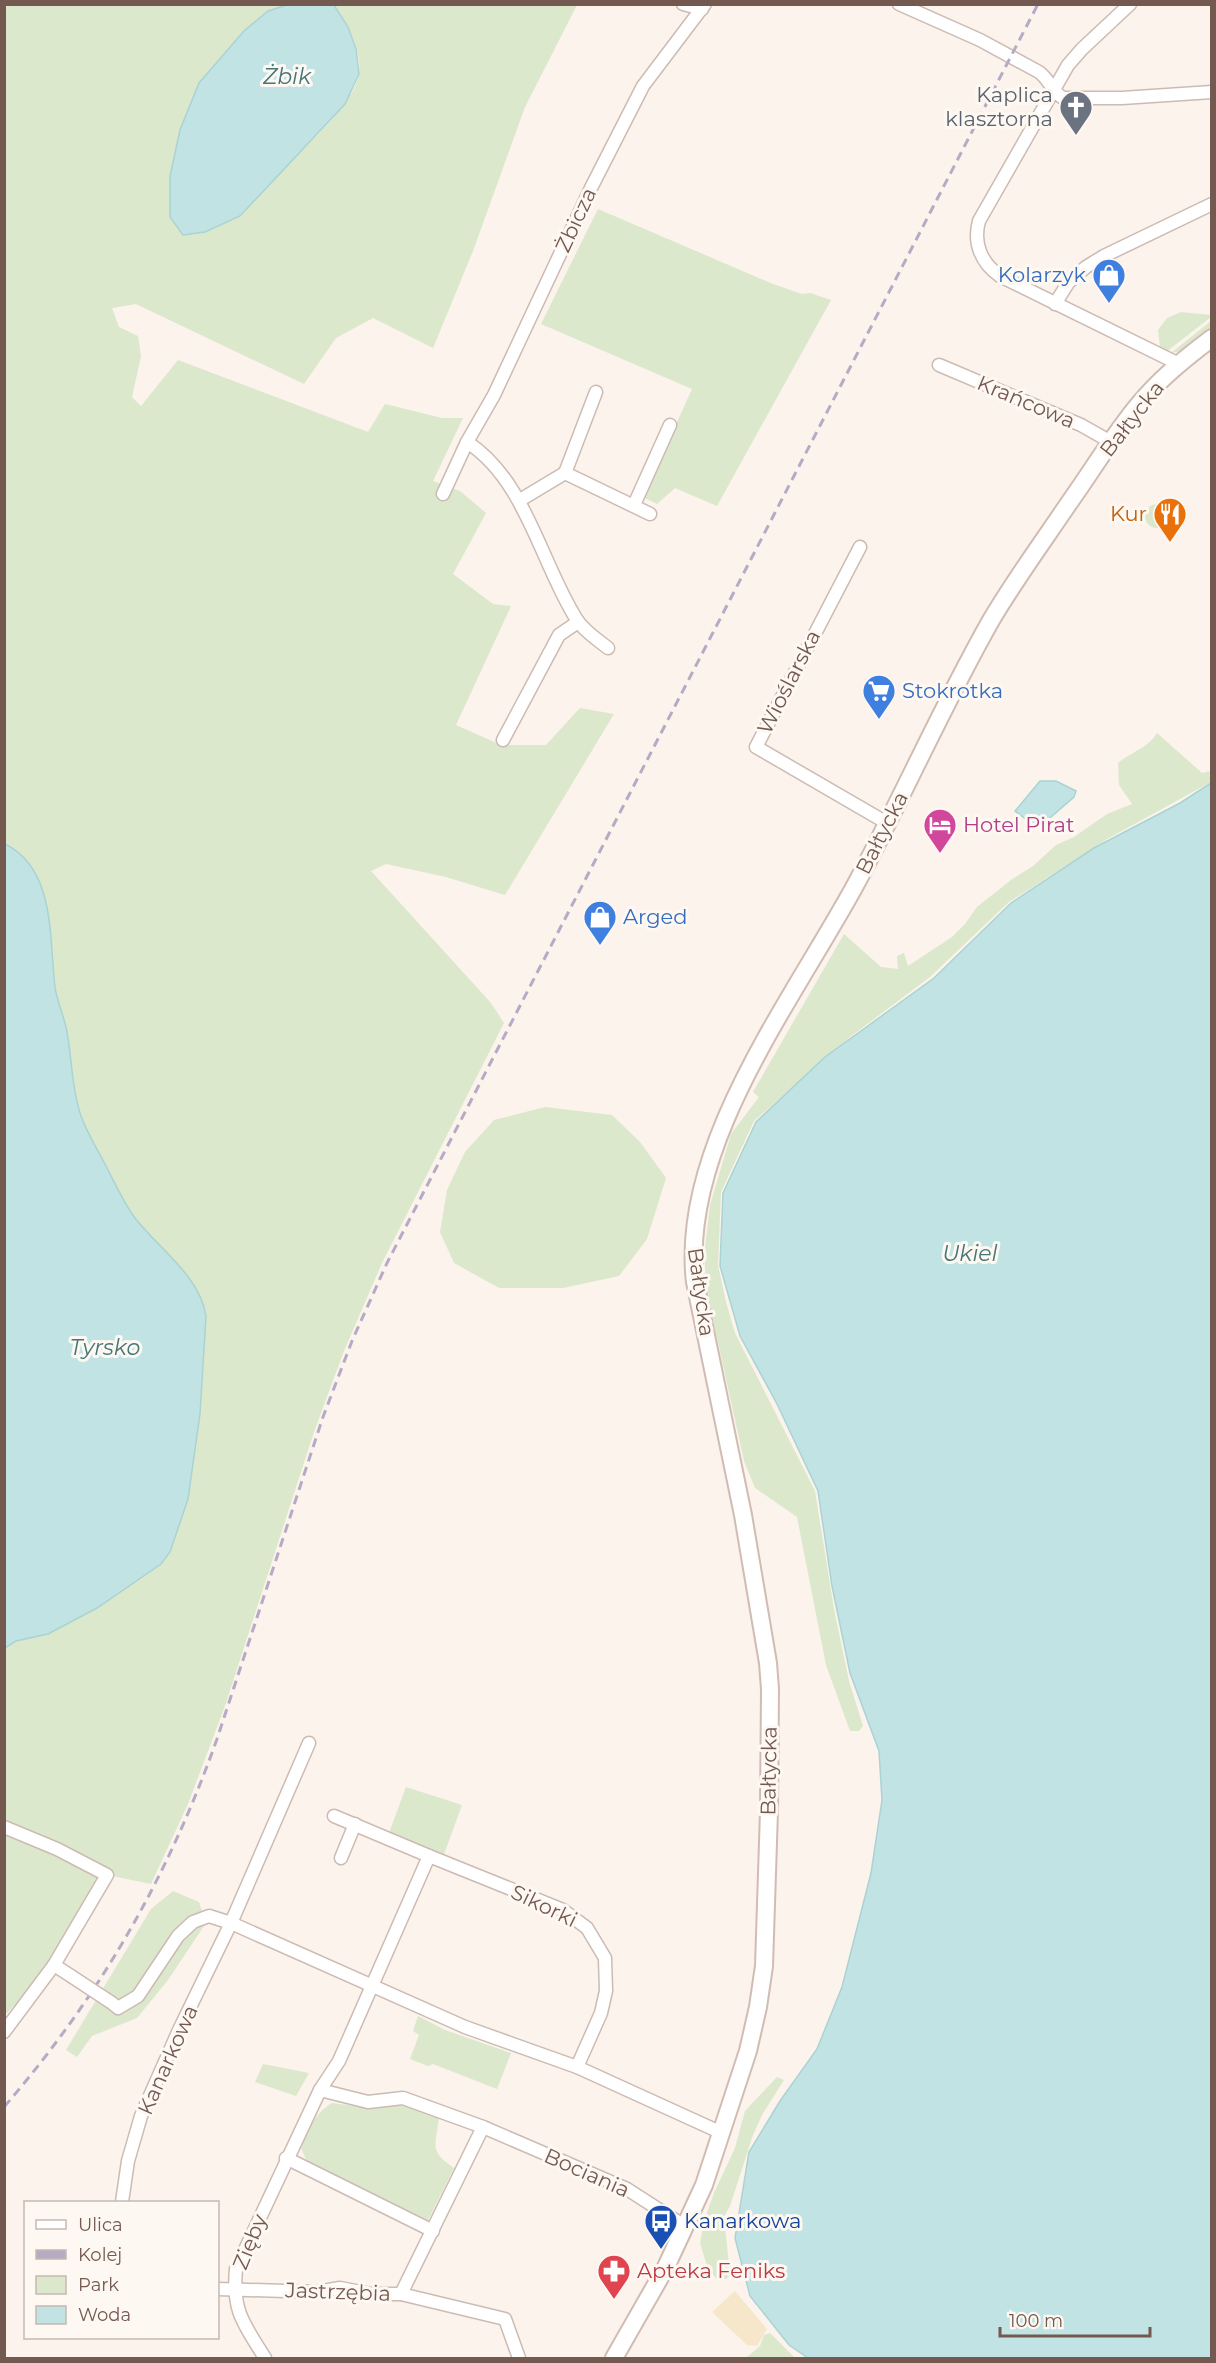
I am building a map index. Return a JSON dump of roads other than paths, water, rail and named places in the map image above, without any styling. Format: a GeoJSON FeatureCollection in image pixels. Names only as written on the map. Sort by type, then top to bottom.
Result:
{"type":"FeatureCollection","features":[{"type":"Feature","properties":{"kind":"main road","name":"Bałtycka"},"geometry":{"type":"LineString","coordinates":[[614,2358],[686,2227],[704,2185],[750,2043],[762,1986],[766,1922],[770,1689],[765,1640],[747,1536],[695,1282],[694,1228],[705,1179],[737,1093],[842,910],[992,618],[1141,401],[1179,364],[1212,338]]}},
{"type":"Feature","properties":{"kind":"street","name":"Żbicza"},"geometry":{"type":"LineString","coordinates":[[443,494],[467,442],[494,395],[595,180],[643,86],[704,7],[683,4]]}},
{"type":"Feature","properties":{"kind":"street"},"geometry":{"type":"LineString","coordinates":[[899,4],[1005,52],[1045,76],[1059,97],[1071,100],[1212,92]]}},
{"type":"Feature","properties":{"kind":"street"},"geometry":{"type":"LineString","coordinates":[[1130,4],[1072,59],[979,221],[976,231],[980,254],[988,268],[1055,304],[1179,364]]}},
{"type":"Feature","properties":{"kind":"street"},"geometry":{"type":"LineString","coordinates":[[1055,304],[1068,283],[1086,267],[1212,204]]}},
{"type":"Feature","properties":{"kind":"street","name":"Krańcowa"},"geometry":{"type":"LineString","coordinates":[[939,365],[1081,425],[1111,442]]}},
{"type":"Feature","properties":{"kind":"street"},"geometry":{"type":"LineString","coordinates":[[519,500],[565,473],[596,392]]}},
{"type":"Feature","properties":{"kind":"street"},"geometry":{"type":"LineString","coordinates":[[634,505],[670,425]]}},
{"type":"Feature","properties":{"kind":"street"},"geometry":{"type":"LineString","coordinates":[[467,442],[482,452],[519,500],[578,622],[608,648]]}},
{"type":"Feature","properties":{"kind":"street"},"geometry":{"type":"LineString","coordinates":[[565,473],[650,514]]}},
{"type":"Feature","properties":{"kind":"street","name":"Wioślarska"},"geometry":{"type":"LineString","coordinates":[[860,547],[756,747],[887,824]]}},
{"type":"Feature","properties":{"kind":"street"},"geometry":{"type":"LineString","coordinates":[[503,740],[559,635],[578,622]]}},
{"type":"Feature","properties":{"kind":"street","name":"Kanarkowa"},"geometry":{"type":"LineString","coordinates":[[122,2201],[128,2161],[141,2116],[179,2030],[231,1923],[309,1743]]}},
{"type":"Feature","properties":{"kind":"street","name":"Sikorki"},"geometry":{"type":"LineString","coordinates":[[334,1816],[563,1910],[587,1928],[605,1958],[606,1991],[601,2013],[577,2067]]}},
{"type":"Feature","properties":{"kind":"street"},"geometry":{"type":"LineString","coordinates":[[341,1858],[355,1824]]}},
{"type":"Feature","properties":{"kind":"street"},"geometry":{"type":"LineString","coordinates":[[4,1827],[57,1849],[107,1875],[54,1965],[4,2031]]}},
{"type":"Feature","properties":{"kind":"street"},"geometry":{"type":"LineString","coordinates":[[370,1986],[429,1856]]}},
{"type":"Feature","properties":{"kind":"street"},"geometry":{"type":"LineString","coordinates":[[54,1965],[118,2008],[138,1996],[178,1936],[194,1922],[209,1916],[231,1923],[465,2027],[577,2067],[722,2133]]}},
{"type":"Feature","properties":{"kind":"street","name":"Zięby"},"geometry":{"type":"LineString","coordinates":[[266,2358],[240,2317],[234,2289],[236,2269],[286,2158],[320,2090],[339,2061],[370,1986]]}},
{"type":"Feature","properties":{"kind":"street","name":"Bociania"},"geometry":{"type":"LineString","coordinates":[[320,2090],[368,2102],[403,2098],[483,2127],[627,2189],[686,2227]]}},
{"type":"Feature","properties":{"kind":"street"},"geometry":{"type":"LineString","coordinates":[[401,2294],[483,2127]]}},
{"type":"Feature","properties":{"kind":"street"},"geometry":{"type":"LineString","coordinates":[[286,2158],[433,2231]]}},
{"type":"Feature","properties":{"kind":"street","name":"Jastrzębia"},"geometry":{"type":"LineString","coordinates":[[219,2289],[317,2292],[340,2288],[371,2294],[401,2294],[505,2319],[519,2358]]}},
{"type":"Feature","properties":{"kind":"water","name":"Żbik"},"geometry":{"type":"Polygon","coordinates":[[[287,5],[334,5],[348,27],[356,49],[359,74],[345,104],[240,216],[205,232],[183,235],[170,217],[170,176],[180,130],[199,83],[244,31],[268,11],[287,5]]]}},
{"type":"Feature","properties":{"kind":"water"},"geometry":{"type":"Polygon","coordinates":[[[1040,781],[1056,781],[1076,791],[1074,797],[1043,824],[1027,820],[1015,811],[1040,781]]]}},
{"type":"Feature","properties":{"kind":"water","name":"Ukiel"},"geometry":{"type":"Polygon","coordinates":[[[1211,783],[1211,2358],[808,2358],[789,2345],[750,2296],[735,2238],[749,2152],[780,2101],[817,2049],[842,1987],[871,1873],[882,1800],[879,1751],[850,1673],[832,1586],[818,1491],[777,1404],[740,1336],[720,1266],[723,1193],[756,1122],[825,1057],[934,978],[1011,903],[1094,848],[1180,803],[1211,783]]]}},
{"type":"Feature","properties":{"kind":"water","name":"Tyrsko"},"geometry":{"type":"Polygon","coordinates":[[[5,844],[22,855],[42,888],[50,927],[56,992],[66,1027],[77,1102],[85,1127],[131,1212],[187,1275],[196,1288],[206,1316],[200,1414],[188,1499],[170,1552],[161,1564],[97,1608],[48,1634],[16,1641],[5,1648],[5,844]]]}},
{"type":"Feature","properties":{"kind":"railway"},"geometry":{"type":"LineString","coordinates":[[4,2107],[39,2065],[101,1978],[128,1933],[177,1839],[217,1739],[323,1417],[352,1341],[387,1263],[1038,4]]}},
{"type":"Feature","properties":{"kind":"place","name":"Kaplica klasztorna"},"geometry":{"type":"Point","coordinates":[1076,136]}},
{"type":"Feature","properties":{"kind":"place","name":"Kolarzyk"},"geometry":{"type":"Point","coordinates":[1109,304]}},
{"type":"Feature","properties":{"kind":"place","name":"Kur"},"geometry":{"type":"Point","coordinates":[1170,543]}},
{"type":"Feature","properties":{"kind":"place","name":"Stokrotka"},"geometry":{"type":"Point","coordinates":[879,720]}},
{"type":"Feature","properties":{"kind":"place","name":"Hotel Pirat"},"geometry":{"type":"Point","coordinates":[940,854]}},
{"type":"Feature","properties":{"kind":"place","name":"Arged"},"geometry":{"type":"Point","coordinates":[600,946]}},
{"type":"Feature","properties":{"kind":"place","name":"Kanarkowa"},"geometry":{"type":"Point","coordinates":[661,2250]}},
{"type":"Feature","properties":{"kind":"place","name":"Apteka Feniks"},"geometry":{"type":"Point","coordinates":[614,2300]}}]}
